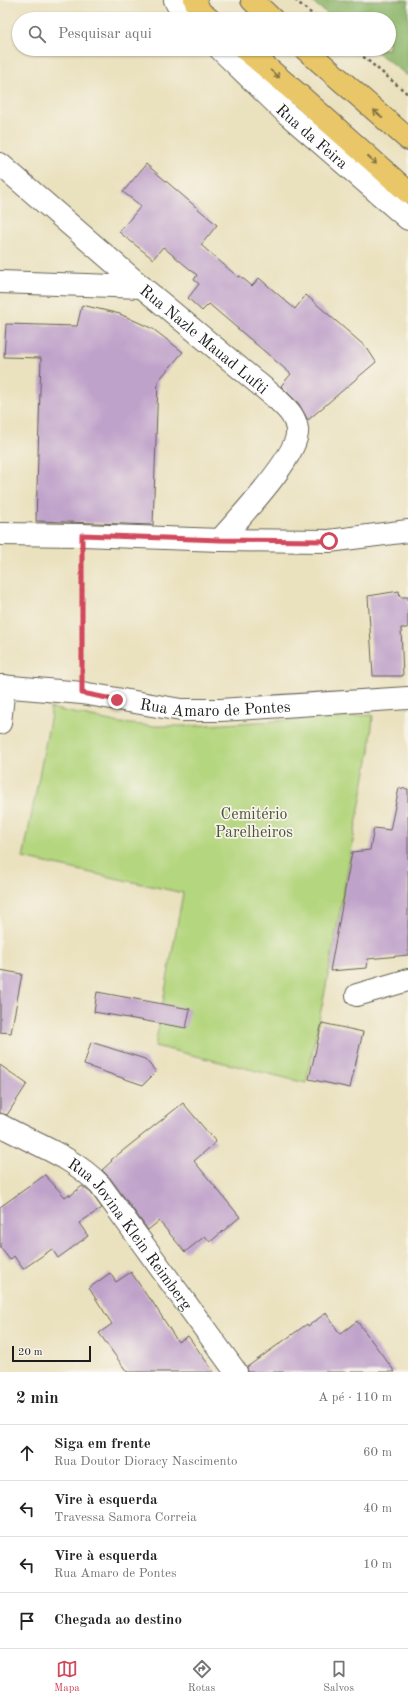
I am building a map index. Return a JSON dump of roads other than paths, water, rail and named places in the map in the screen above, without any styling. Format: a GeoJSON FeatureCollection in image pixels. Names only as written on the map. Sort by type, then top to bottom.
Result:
{"type":"FeatureCollection","features":[{"type":"Feature","properties":{"kind":"main road"},"geometry":{"type":"LineString","coordinates":[[195,0],[200,12]]}},
{"type":"Feature","properties":{"kind":"main road"},"geometry":{"type":"LineString","coordinates":[[252,0],[265,12]]}},
{"type":"Feature","properties":{"kind":"main road"},"geometry":{"type":"LineString","coordinates":[[253,56],[408,192]]}},
{"type":"Feature","properties":{"kind":"main road"},"geometry":{"type":"LineString","coordinates":[[313,56],[408,139]]}},
{"type":"Feature","properties":{"kind":"street"},"geometry":{"type":"LineString","coordinates":[[175,0],[184,12]]}},
{"type":"Feature","properties":{"kind":"street","name":"Rua da Feira"},"geometry":{"type":"LineString","coordinates":[[227,56],[286,113],[408,219]]}},
{"type":"Feature","properties":{"kind":"street","name":"Rua Nazle Mauad Lufti"},"geometry":{"type":"LineString","coordinates":[[0,164],[142,287],[277,399],[292,414],[298,430],[294,446],[281,467],[220,540]]}},
{"type":"Feature","properties":{"kind":"street"},"geometry":{"type":"LineString","coordinates":[[0,282],[142,287]]}},
{"type":"Feature","properties":{"kind":"street"},"geometry":{"type":"LineString","coordinates":[[0,534],[82,535],[220,540],[329,541],[408,532]]}},
{"type":"Feature","properties":{"kind":"street"},"geometry":{"type":"LineString","coordinates":[[0,724],[2,686]]}},
{"type":"Feature","properties":{"kind":"street","name":"Rua Amaro de Pontes"},"geometry":{"type":"LineString","coordinates":[[2,686],[82,693],[181,710],[220,710],[408,698]]}},
{"type":"Feature","properties":{"kind":"street"},"geometry":{"type":"LineString","coordinates":[[357,995],[408,980]]}},
{"type":"Feature","properties":{"kind":"street","name":"Rua Jovina Klein Reimberg"},"geometry":{"type":"LineString","coordinates":[[0,1125],[74,1163],[88,1173],[100,1185],[236,1372]]}},
{"type":"Feature","properties":{"kind":"park label","name":"Cemitério Parelheiros"},"geometry":{"type":"Point","coordinates":[254,822]}}]}
